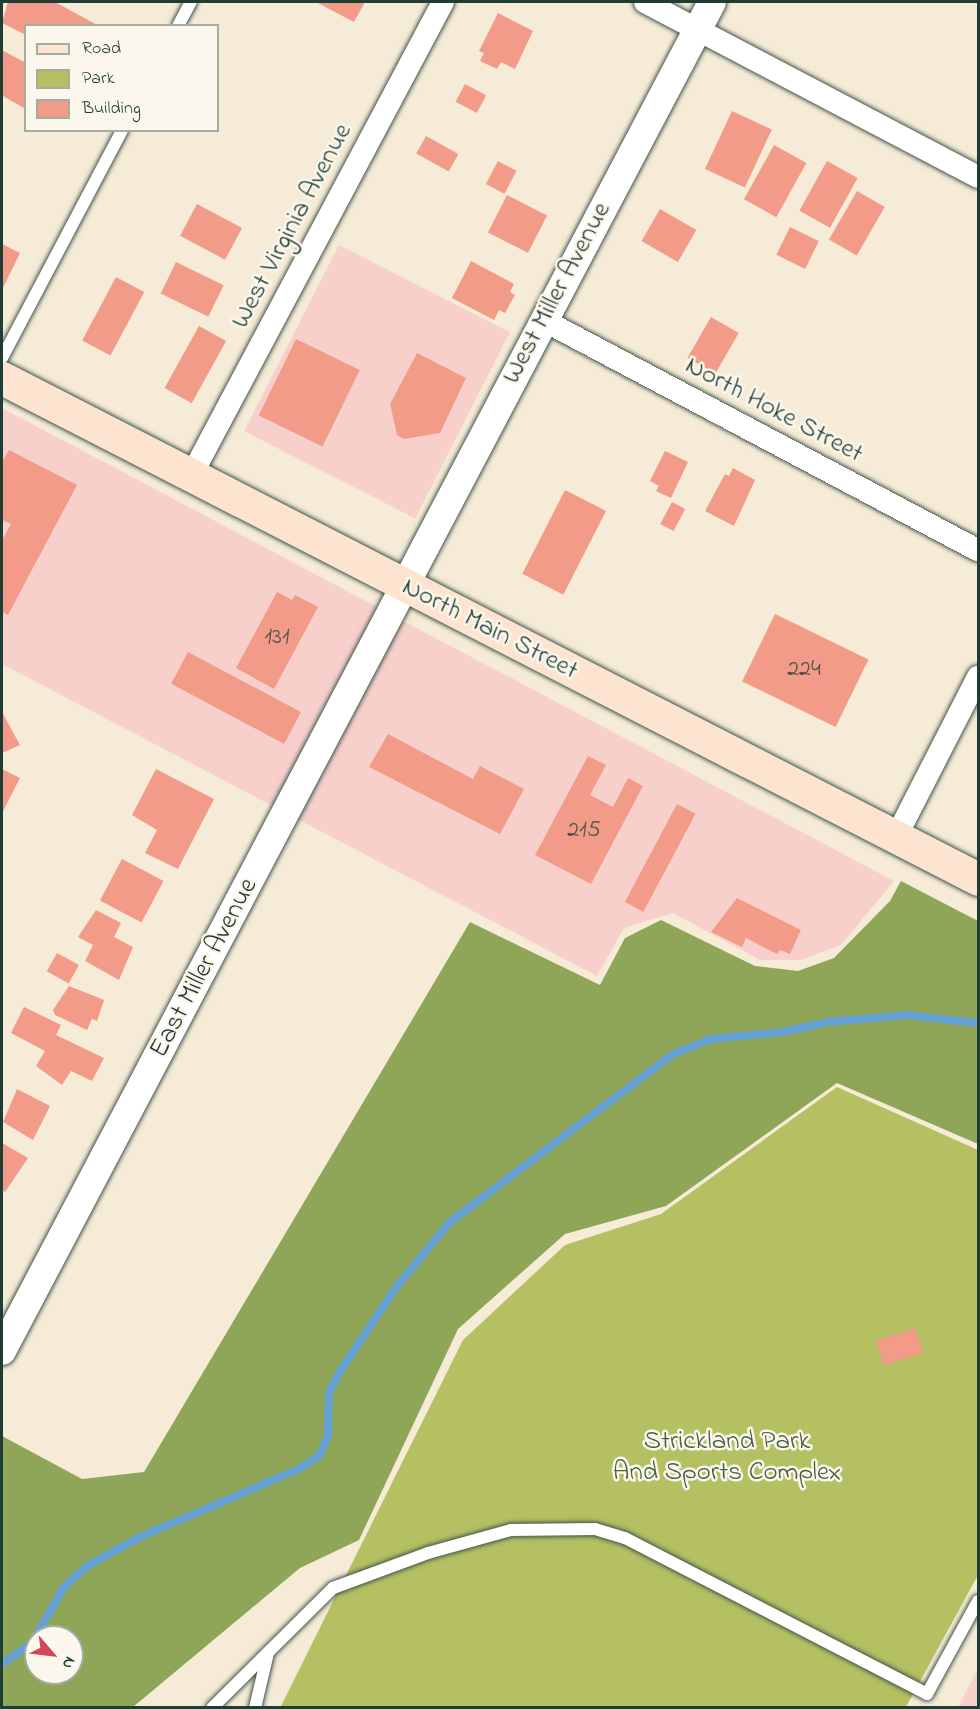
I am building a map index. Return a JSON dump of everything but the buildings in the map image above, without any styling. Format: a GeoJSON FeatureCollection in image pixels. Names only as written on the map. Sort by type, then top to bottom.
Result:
{"type":"FeatureCollection","features":[{"type":"Feature","properties":{"kind":"main road","name":"North Main Street"},"geometry":{"type":"LineString","coordinates":[[2,378],[978,879]]}},
{"type":"Feature","properties":{"kind":"street","name":"West Virginia Avenue"},"geometry":{"type":"LineString","coordinates":[[191,476],[443,2]]}},
{"type":"Feature","properties":{"kind":"street"},"geometry":{"type":"LineString","coordinates":[[645,2],[978,177]]}},
{"type":"Feature","properties":{"kind":"street","name":"West Miller Avenue"},"geometry":{"type":"LineString","coordinates":[[404,584],[712,2]]}},
{"type":"Feature","properties":{"kind":"street","name":"North Hoke Street"},"geometry":{"type":"LineString","coordinates":[[543,320],[978,550]]}},
{"type":"Feature","properties":{"kind":"street","name":"East Miller Avenue"},"geometry":{"type":"LineString","coordinates":[[2,1351],[382,633],[404,584]]}},
{"type":"Feature","properties":{"kind":"street"},"geometry":{"type":"LineString","coordinates":[[896,837],[978,677]]}},
{"type":"Feature","properties":{"kind":"lane"},"geometry":{"type":"LineString","coordinates":[[179,24],[191,2]]}},
{"type":"Feature","properties":{"kind":"lane"},"geometry":{"type":"LineString","coordinates":[[2,358],[121,132]]}},
{"type":"Feature","properties":{"kind":"lane"},"geometry":{"type":"LineString","coordinates":[[212,1707],[333,1588],[428,1552],[511,1530],[595,1530],[625,1538],[927,1694],[978,1601]]}},
{"type":"Feature","properties":{"kind":"lane"},"geometry":{"type":"LineString","coordinates":[[255,1707],[268,1652]]}},
{"type":"Feature","properties":{"kind":"shaded area"},"geometry":{"type":"Polygon","coordinates":[[[339,245],[510,332],[415,518],[244,431],[339,245]]]}},
{"type":"Feature","properties":{"kind":"shaded area"},"geometry":{"type":"Polygon","coordinates":[[[2,408],[894,881],[841,945],[801,960],[760,960],[673,913],[624,928],[597,976],[2,664],[2,408]]]}},
{"type":"Feature","properties":{"kind":"shaded area"},"geometry":{"type":"Polygon","coordinates":[[[978,1669],[978,1707],[958,1707],[978,1669]]]}},
{"type":"Feature","properties":{"kind":"green space"},"geometry":{"type":"Polygon","coordinates":[[[901,881],[978,921],[978,1144],[837,1083],[666,1206],[565,1234],[458,1329],[359,1540],[300,1568],[133,1707],[2,1707],[2,1436],[82,1479],[144,1472],[470,922],[600,985],[625,938],[661,920],[755,966],[798,971],[834,958],[890,901],[901,881]]]}},
{"type":"Feature","properties":{"kind":"green space","name":"Strickland Park And Sports Complex"},"geometry":{"type":"Polygon","coordinates":[[[837,1087],[978,1150],[978,1575],[906,1707],[280,1708],[463,1340],[565,1245],[661,1214],[837,1087]]]}},
{"type":"Feature","properties":{"kind":"waterway"},"geometry":{"type":"LineString","coordinates":[[2,1664],[32,1643],[64,1587],[87,1566],[140,1537],[299,1469],[320,1455],[328,1435],[329,1392],[339,1373],[397,1286],[450,1222],[673,1054],[711,1039],[783,1032],[827,1022],[907,1015],[978,1023]]}}]}
